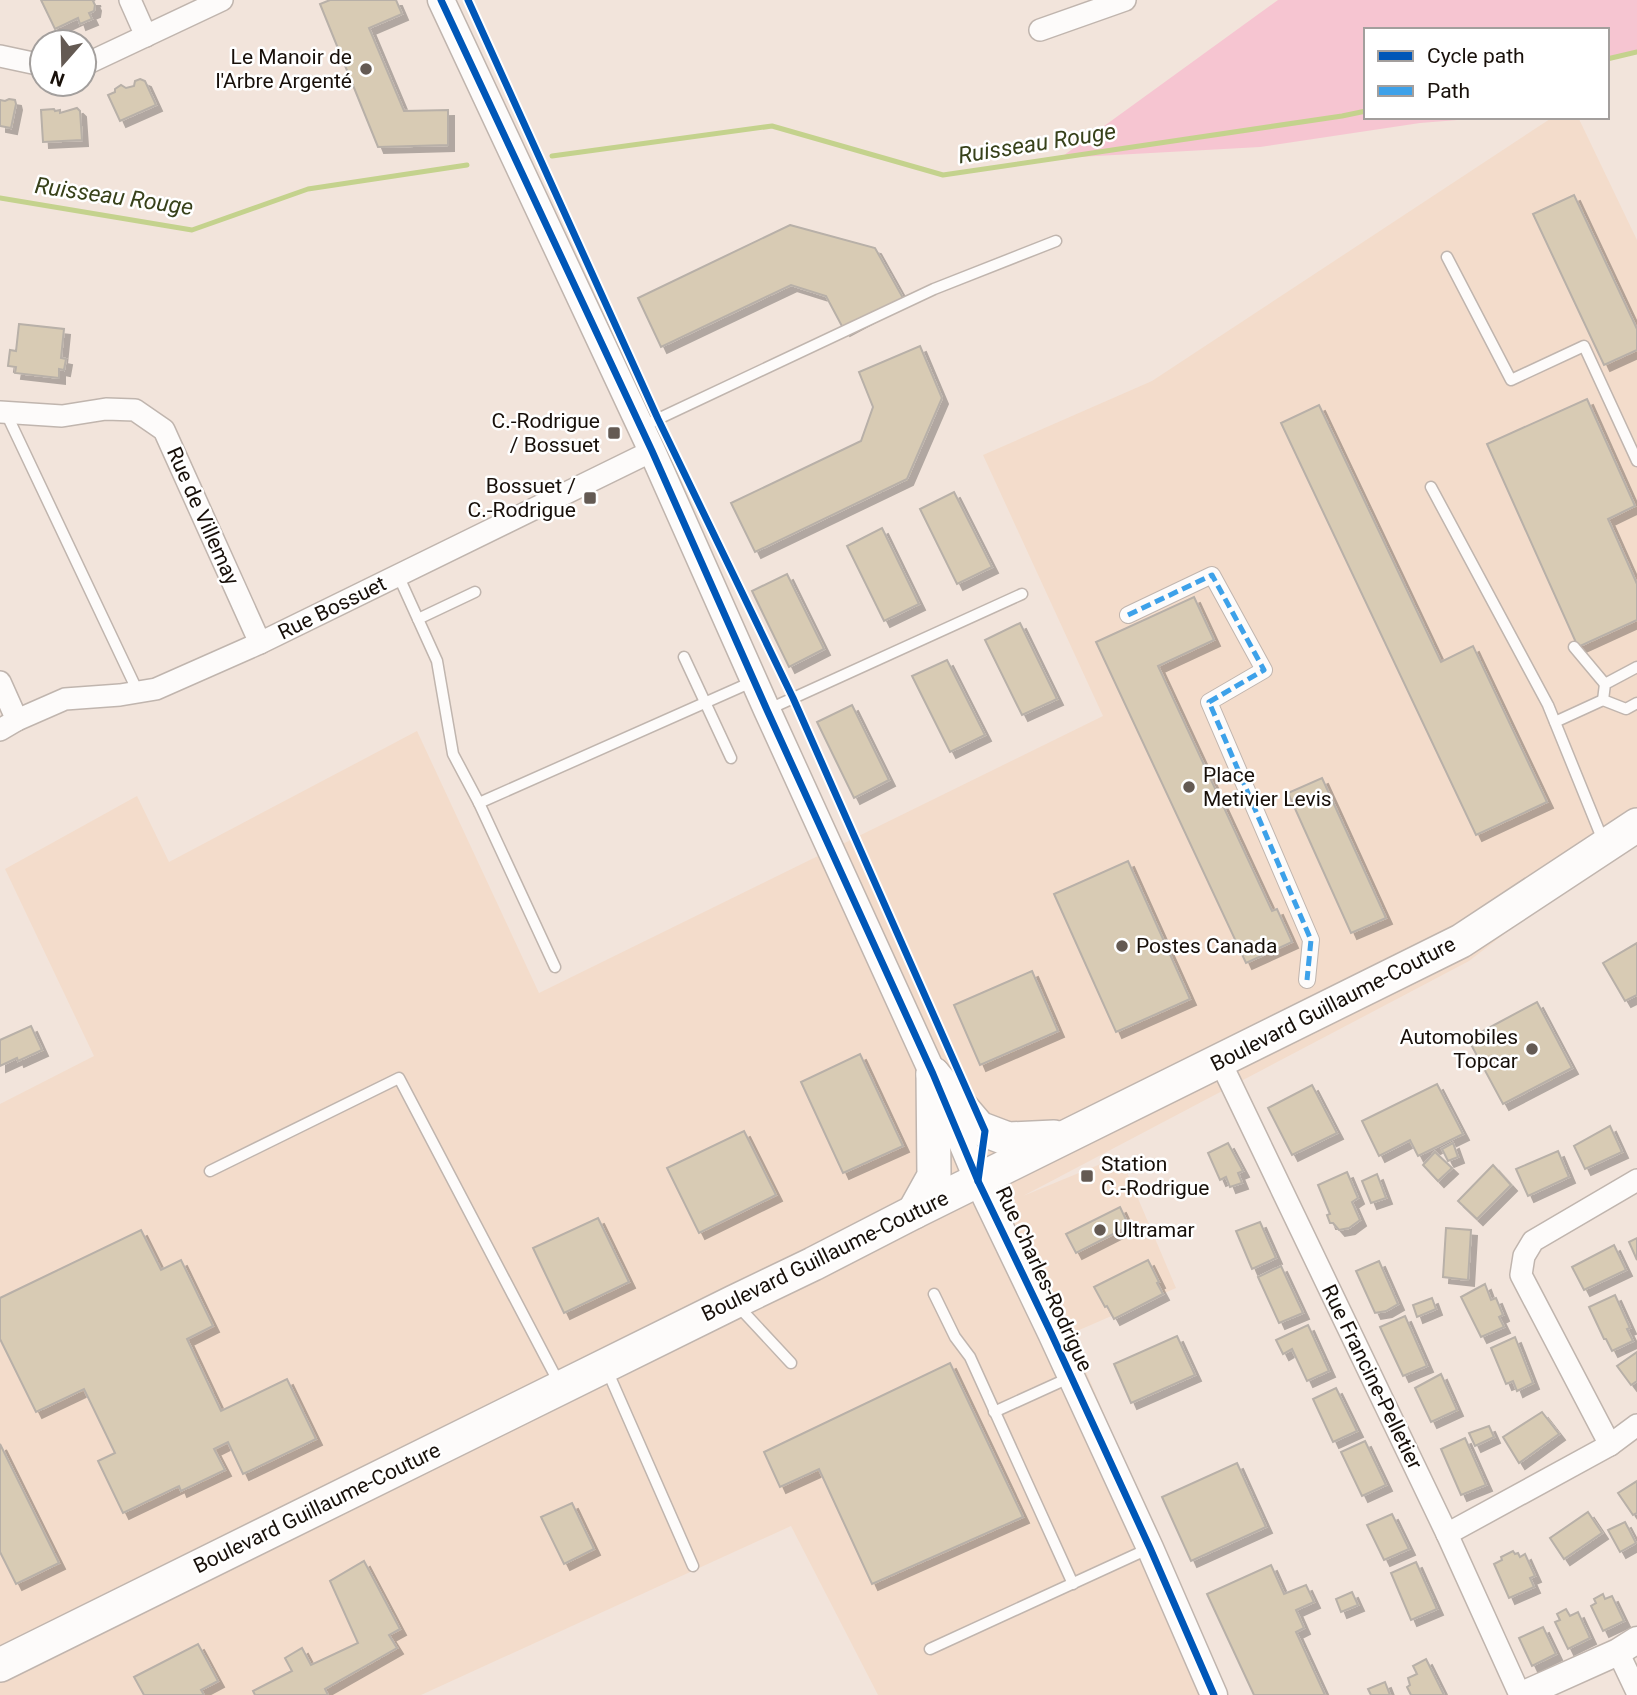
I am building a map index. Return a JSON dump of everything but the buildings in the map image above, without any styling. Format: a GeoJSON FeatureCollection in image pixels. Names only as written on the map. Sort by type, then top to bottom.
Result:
{"type":"FeatureCollection","features":[{"type":"Feature","properties":{"kind":"main road","name":"Boulevard Guillaume-Couture"},"geometry":{"type":"LineString","coordinates":[[0,1665],[1461,941],[1637,825]]}},
{"type":"Feature","properties":{"kind":"main road"},"geometry":{"type":"LineString","coordinates":[[933,1074],[979,1128],[1008,1139],[1068,1136]]}},
{"type":"Feature","properties":{"kind":"main road"},"geometry":{"type":"LineString","coordinates":[[914,1212],[933,1176],[933,1074]]}},
{"type":"Feature","properties":{"kind":"street"},"geometry":{"type":"LineString","coordinates":[[130,0],[146,36]]}},
{"type":"Feature","properties":{"kind":"street"},"geometry":{"type":"LineString","coordinates":[[98,58],[222,0]]}},
{"type":"Feature","properties":{"kind":"street","name":"Rue Charles-Rodrigue"},"geometry":{"type":"LineString","coordinates":[[441,0],[646,439],[933,1074],[978,1181],[1150,1548],[1214,1695]]}},
{"type":"Feature","properties":{"kind":"street"},"geometry":{"type":"LineString","coordinates":[[1040,30],[1125,0]]}},
{"type":"Feature","properties":{"kind":"street"},"geometry":{"type":"LineString","coordinates":[[0,56],[28,62]]}},
{"type":"Feature","properties":{"kind":"street","name":"Rue de Villemay"},"geometry":{"type":"LineString","coordinates":[[3,412],[62,416],[106,409],[135,410],[163,430],[260,643]]}},
{"type":"Feature","properties":{"kind":"street","name":"Rue Bossuet"},"geometry":{"type":"LineString","coordinates":[[9,725],[65,699],[156,689],[260,643],[398,575],[646,439]]}},
{"type":"Feature","properties":{"kind":"street"},"geometry":{"type":"LineString","coordinates":[[1128,615],[1212,575],[1264,670],[1209,702],[1311,940],[1307,980]]}},
{"type":"Feature","properties":{"kind":"street"},"geometry":{"type":"LineString","coordinates":[[0,682],[9,725]]}},
{"type":"Feature","properties":{"kind":"street","name":"Rue Francine-Pelletier"},"geometry":{"type":"LineString","coordinates":[[1220,1061],[1447,1534],[1521,1695]]}},
{"type":"Feature","properties":{"kind":"street"},"geometry":{"type":"LineString","coordinates":[[1610,1445],[1521,1275],[1524,1256],[1533,1241],[1637,1180]]}},
{"type":"Feature","properties":{"kind":"street"},"geometry":{"type":"LineString","coordinates":[[1447,1534],[1610,1445],[1637,1425]]}},
{"type":"Feature","properties":{"kind":"street"},"geometry":{"type":"LineString","coordinates":[[1521,1695],[1628,1646],[1637,1692]]}},
{"type":"Feature","properties":{"kind":"lane"},"geometry":{"type":"LineString","coordinates":[[646,439],[934,289],[1056,241]]}},
{"type":"Feature","properties":{"kind":"lane"},"geometry":{"type":"LineString","coordinates":[[1447,257],[1511,380],[1584,346],[1637,461]]}},
{"type":"Feature","properties":{"kind":"lane"},"geometry":{"type":"LineString","coordinates":[[3,412],[138,692]]}},
{"type":"Feature","properties":{"kind":"lane"},"geometry":{"type":"LineString","coordinates":[[1431,487],[1548,705],[1605,845]]}},
{"type":"Feature","properties":{"kind":"lane"},"geometry":{"type":"LineString","coordinates":[[398,575],[438,661],[453,754],[480,803],[555,967]]}},
{"type":"Feature","properties":{"kind":"lane"},"geometry":{"type":"LineString","coordinates":[[418,619],[475,592]]}},
{"type":"Feature","properties":{"kind":"lane"},"geometry":{"type":"LineString","coordinates":[[767,710],[1021,594]]}},
{"type":"Feature","properties":{"kind":"lane"},"geometry":{"type":"LineString","coordinates":[[1574,647],[1605,684],[1603,700]]}},
{"type":"Feature","properties":{"kind":"lane"},"geometry":{"type":"LineString","coordinates":[[684,657],[732,758]]}},
{"type":"Feature","properties":{"kind":"lane"},"geometry":{"type":"LineString","coordinates":[[1605,684],[1637,667]]}},
{"type":"Feature","properties":{"kind":"lane"},"geometry":{"type":"LineString","coordinates":[[480,803],[754,681]]}},
{"type":"Feature","properties":{"kind":"lane"},"geometry":{"type":"LineString","coordinates":[[1555,722],[1603,700],[1626,709],[1637,703]]}},
{"type":"Feature","properties":{"kind":"lane"},"geometry":{"type":"LineString","coordinates":[[210,1171],[399,1078],[561,1387]]}},
{"type":"Feature","properties":{"kind":"lane"},"geometry":{"type":"LineString","coordinates":[[934,1294],[955,1337],[970,1357],[1073,1584]]}},
{"type":"Feature","properties":{"kind":"lane"},"geometry":{"type":"LineString","coordinates":[[734,1301],[791,1363]]}},
{"type":"Feature","properties":{"kind":"lane"},"geometry":{"type":"LineString","coordinates":[[606,1366],[693,1566]]}},
{"type":"Feature","properties":{"kind":"lane"},"geometry":{"type":"LineString","coordinates":[[994,1412],[1071,1377]]}},
{"type":"Feature","properties":{"kind":"lane"},"geometry":{"type":"LineString","coordinates":[[930,1648],[1150,1548]]}},
{"type":"Feature","properties":{"kind":"shaded area"},"geometry":{"type":"Polygon","coordinates":[[[1278,0],[1637,0],[1637,52],[1609,59],[1609,28],[1364,28],[1364,119],[1470,119],[1420,123],[1260,147],[1060,158],[1278,0]]]}},
{"type":"Feature","properties":{"kind":"shaded area"},"geometry":{"type":"Polygon","coordinates":[[[1550,119],[1579,119],[1637,240],[1637,832],[1469,961],[1023,1196],[1120,1156],[1176,1288],[1070,1334],[1224,1695],[878,1695],[791,1526],[421,1695],[0,1695],[0,1104],[94,1056],[5,869],[137,796],[169,862],[417,731],[539,993],[1103,716],[983,455],[1152,381],[1550,119]]]}},
{"type":"Feature","properties":{"kind":"waterway","name":"Ruisseau Rouge"},"geometry":{"type":"LineString","coordinates":[[1609,59],[1637,52]]}},
{"type":"Feature","properties":{"kind":"waterway","name":"Ruisseau Rouge"},"geometry":{"type":"LineString","coordinates":[[552,156],[772,126],[943,175],[1364,111]]}},
{"type":"Feature","properties":{"kind":"waterway","name":"Ruisseau Rouge"},"geometry":{"type":"LineString","coordinates":[[0,198],[192,230],[308,189],[467,165]]}},
{"type":"Feature","properties":{"kind":"marked path"},"geometry":{"type":"LineString","coordinates":[[1128,615],[1212,575],[1264,670],[1209,702],[1311,940],[1307,980]]}},
{"type":"Feature","properties":{"kind":"cycle path"},"geometry":{"type":"LineString","coordinates":[[441,0],[652,451],[933,1074],[978,1181],[1150,1548],[1214,1695]]}},
{"type":"Feature","properties":{"kind":"cycle path"},"geometry":{"type":"LineString","coordinates":[[468,0],[658,419],[793,698],[985,1131],[978,1181]]}},
{"type":"Feature","properties":{"kind":"place","name":"Le Manoir de l'Arbre Argenté"},"geometry":{"type":"Point","coordinates":[366,69]}},
{"type":"Feature","properties":{"kind":"place","name":"C.-Rodrigue / Bossuet"},"geometry":{"type":"Point","coordinates":[614,433]}},
{"type":"Feature","properties":{"kind":"place","name":"Bossuet / C.-Rodrigue"},"geometry":{"type":"Point","coordinates":[590,498]}},
{"type":"Feature","properties":{"kind":"place","name":"Place Metivier Levis"},"geometry":{"type":"Point","coordinates":[1189,787]}},
{"type":"Feature","properties":{"kind":"place","name":"Postes Canada"},"geometry":{"type":"Point","coordinates":[1122,946]}},
{"type":"Feature","properties":{"kind":"place","name":"Automobiles Topcar"},"geometry":{"type":"Point","coordinates":[1532,1049]}},
{"type":"Feature","properties":{"kind":"place","name":"Station C.-Rodrigue"},"geometry":{"type":"Point","coordinates":[1087,1176]}},
{"type":"Feature","properties":{"kind":"place","name":"Ultramar"},"geometry":{"type":"Point","coordinates":[1100,1230]}}]}
